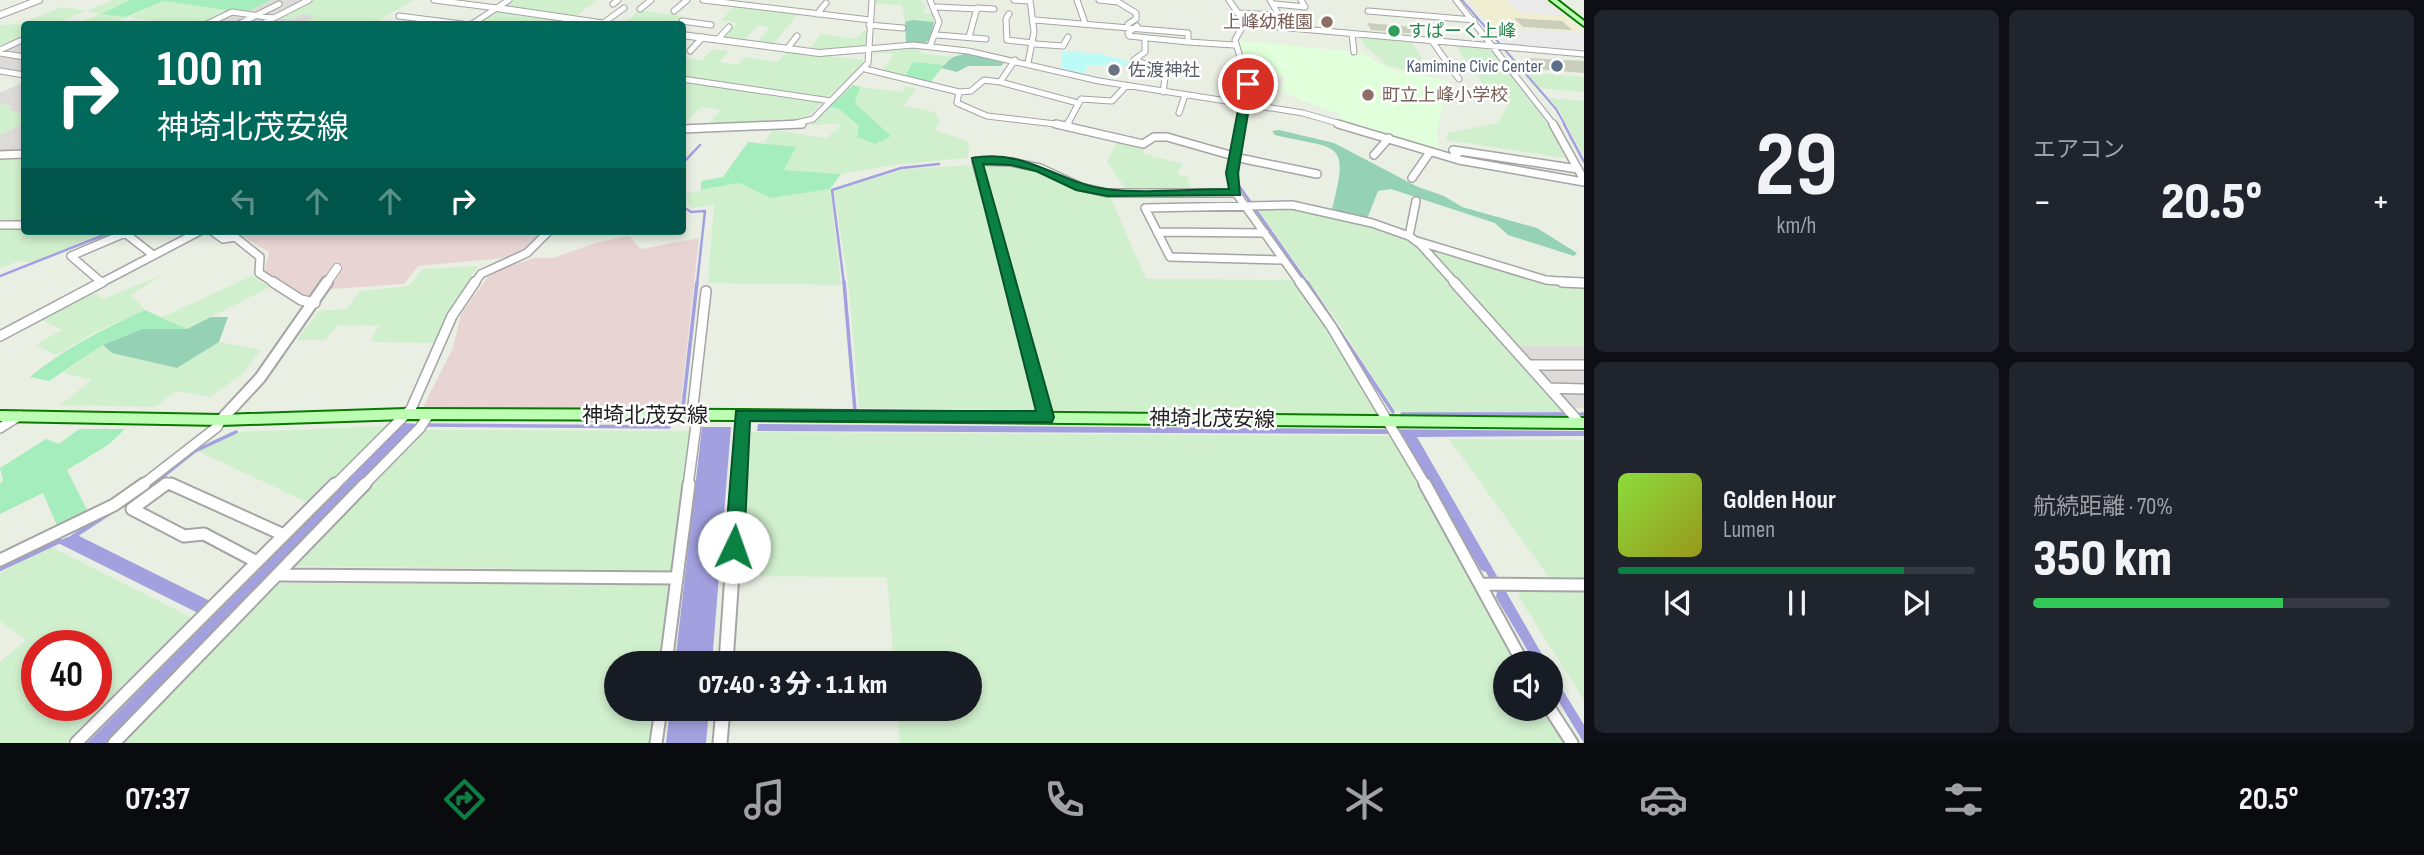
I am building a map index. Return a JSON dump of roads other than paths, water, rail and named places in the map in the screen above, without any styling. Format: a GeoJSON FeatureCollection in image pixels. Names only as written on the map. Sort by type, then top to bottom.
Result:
{"type":"FeatureCollection","features":[{"type":"Feature","properties":{"kind":"main road"},"geometry":{"type":"LineString","coordinates":[[1553,0],[1584,24]]}},
{"type":"Feature","properties":{"kind":"main road","name":"神埼北茂安線"},"geometry":{"type":"LineString","coordinates":[[0,416],[221,420],[406,414],[424,421],[694,415],[1046,417],[1394,428],[1582,423]]}},
{"type":"Feature","properties":{"kind":"street"},"geometry":{"type":"LineString","coordinates":[[21,0],[36,1]]}},
{"type":"Feature","properties":{"kind":"street"},"geometry":{"type":"LineString","coordinates":[[268,21],[309,0]]}},
{"type":"Feature","properties":{"kind":"street"},"geometry":{"type":"LineString","coordinates":[[434,0],[584,21]]}},
{"type":"Feature","properties":{"kind":"street"},"geometry":{"type":"LineString","coordinates":[[463,4],[470,0]]}},
{"type":"Feature","properties":{"kind":"street"},"geometry":{"type":"LineString","coordinates":[[477,21],[509,0]]}},
{"type":"Feature","properties":{"kind":"street"},"geometry":{"type":"LineString","coordinates":[[640,9],[651,0]]}},
{"type":"Feature","properties":{"kind":"street"},"geometry":{"type":"LineString","coordinates":[[674,11],[687,0]]}},
{"type":"Feature","properties":{"kind":"street"},"geometry":{"type":"LineString","coordinates":[[703,0],[903,28]]}},
{"type":"Feature","properties":{"kind":"street"},"geometry":{"type":"LineString","coordinates":[[750,6],[756,0]]}},
{"type":"Feature","properties":{"kind":"street"},"geometry":{"type":"LineString","coordinates":[[686,129],[799,125],[813,119],[865,69],[872,0]]}},
{"type":"Feature","properties":{"kind":"street"},"geometry":{"type":"LineString","coordinates":[[930,0],[937,7],[939,14],[937,35],[930,46]]}},
{"type":"Feature","properties":{"kind":"street"},"geometry":{"type":"LineString","coordinates":[[1014,0],[1030,0],[1035,44],[1028,63]]}},
{"type":"Feature","properties":{"kind":"street"},"geometry":{"type":"LineString","coordinates":[[1077,0],[1085,23]]}},
{"type":"Feature","properties":{"kind":"street"},"geometry":{"type":"LineString","coordinates":[[1098,0],[1118,2],[1136,13],[1136,19],[1128,24]]}},
{"type":"Feature","properties":{"kind":"street"},"geometry":{"type":"LineString","coordinates":[[1229,0],[1244,24]]}},
{"type":"Feature","properties":{"kind":"street"},"geometry":{"type":"LineString","coordinates":[[1273,2],[1305,7],[1301,0]]}},
{"type":"Feature","properties":{"kind":"street"},"geometry":{"type":"LineString","coordinates":[[1456,0],[1501,47],[1547,113],[1584,181]]}},
{"type":"Feature","properties":{"kind":"street"},"geometry":{"type":"LineString","coordinates":[[0,15],[36,1]]}},
{"type":"Feature","properties":{"kind":"street"},"geometry":{"type":"LineString","coordinates":[[1237,13],[1279,15],[1273,2]]}},
{"type":"Feature","properties":{"kind":"street"},"geometry":{"type":"LineString","coordinates":[[817,14],[826,3]]}},
{"type":"Feature","properties":{"kind":"street"},"geometry":{"type":"LineString","coordinates":[[246,21],[279,4]]}},
{"type":"Feature","properties":{"kind":"street"},"geometry":{"type":"LineString","coordinates":[[937,7],[994,9]]}},
{"type":"Feature","properties":{"kind":"street"},"geometry":{"type":"LineString","coordinates":[[608,21],[624,8]]}},
{"type":"Feature","properties":{"kind":"street"},"geometry":{"type":"LineString","coordinates":[[969,37],[977,9]]}},
{"type":"Feature","properties":{"kind":"street"},"geometry":{"type":"LineString","coordinates":[[1368,11],[1474,20]]}},
{"type":"Feature","properties":{"kind":"street"},"geometry":{"type":"LineString","coordinates":[[212,21],[232,12],[274,18]]}},
{"type":"Feature","properties":{"kind":"street"},"geometry":{"type":"LineString","coordinates":[[1009,14],[1006,19],[1007,40],[1063,46],[1069,37]]}},
{"type":"Feature","properties":{"kind":"street"},"geometry":{"type":"LineString","coordinates":[[399,16],[438,21]]}},
{"type":"Feature","properties":{"kind":"street"},"geometry":{"type":"LineString","coordinates":[[1034,20],[1083,26],[1085,23],[1128,24],[1188,33],[1188,42]]}},
{"type":"Feature","properties":{"kind":"street"},"geometry":{"type":"LineString","coordinates":[[686,22],[711,25]]}},
{"type":"Feature","properties":{"kind":"street"},"geometry":{"type":"LineString","coordinates":[[686,33],[698,24]]}},
{"type":"Feature","properties":{"kind":"street"},"geometry":{"type":"LineString","coordinates":[[1244,24],[1584,54]]}},
{"type":"Feature","properties":{"kind":"street"},"geometry":{"type":"LineString","coordinates":[[1244,24],[1234,36],[1234,45],[1248,84],[1232,173],[1236,193],[1331,326],[1394,428],[1517,651]]}},
{"type":"Feature","properties":{"kind":"street"},"geometry":{"type":"LineString","coordinates":[[1137,26],[1128,33],[1129,36],[1145,40],[1234,45]]}},
{"type":"Feature","properties":{"kind":"street"},"geometry":{"type":"LineString","coordinates":[[718,40],[729,27]]}},
{"type":"Feature","properties":{"kind":"street"},"geometry":{"type":"LineString","coordinates":[[1352,34],[1354,52]]}},
{"type":"Feature","properties":{"kind":"street"},"geometry":{"type":"LineString","coordinates":[[686,35],[835,54],[867,49],[930,46],[1015,60],[1126,86],[1242,106],[1303,113],[1460,160],[1584,181]]}},
{"type":"Feature","properties":{"kind":"street"},"geometry":{"type":"LineString","coordinates":[[937,35],[986,39]]}},
{"type":"Feature","properties":{"kind":"street"},"geometry":{"type":"LineString","coordinates":[[787,49],[797,36]]}},
{"type":"Feature","properties":{"kind":"street"},"geometry":{"type":"LineString","coordinates":[[690,51],[703,37]]}},
{"type":"Feature","properties":{"kind":"street"},"geometry":{"type":"LineString","coordinates":[[1145,40],[1145,52],[1134,60],[1166,71]]}},
{"type":"Feature","properties":{"kind":"street"},"geometry":{"type":"LineString","coordinates":[[1432,41],[1459,79]]}},
{"type":"Feature","properties":{"kind":"street"},"geometry":{"type":"LineString","coordinates":[[0,52],[21,42]]}},
{"type":"Feature","properties":{"kind":"street"},"geometry":{"type":"LineString","coordinates":[[0,52],[21,56]]}},
{"type":"Feature","properties":{"kind":"street"},"geometry":{"type":"LineString","coordinates":[[1000,82],[1015,60]]}},
{"type":"Feature","properties":{"kind":"street"},"geometry":{"type":"LineString","coordinates":[[1163,92],[1166,71],[1175,63]]}},
{"type":"Feature","properties":{"kind":"street"},"geometry":{"type":"LineString","coordinates":[[865,69],[959,92],[971,91],[984,80],[1000,82],[1078,103]]}},
{"type":"Feature","properties":{"kind":"street"},"geometry":{"type":"LineString","coordinates":[[0,71],[21,74]]}},
{"type":"Feature","properties":{"kind":"street"},"geometry":{"type":"LineString","coordinates":[[686,80],[831,101]]}},
{"type":"Feature","properties":{"kind":"street"},"geometry":{"type":"LineString","coordinates":[[1066,126],[1078,103],[1084,98],[1116,99],[1126,86]]}},
{"type":"Feature","properties":{"kind":"street"},"geometry":{"type":"LineString","coordinates":[[959,92],[957,103],[967,110],[987,116],[1066,126],[1143,144],[1154,137],[1167,137],[1234,157],[1317,174]]}},
{"type":"Feature","properties":{"kind":"street"},"geometry":{"type":"LineString","coordinates":[[1179,113],[1185,95]]}},
{"type":"Feature","properties":{"kind":"street"},"geometry":{"type":"LineString","coordinates":[[1374,155],[1389,138]]}},
{"type":"Feature","properties":{"kind":"street"},"geometry":{"type":"LineString","coordinates":[[13,154],[21,150]]}},
{"type":"Feature","properties":{"kind":"street"},"geometry":{"type":"LineString","coordinates":[[1460,160],[1453,150],[1578,169]]}},
{"type":"Feature","properties":{"kind":"street"},"geometry":{"type":"LineString","coordinates":[[1412,178],[1430,152]]}},
{"type":"Feature","properties":{"kind":"street"},"geometry":{"type":"LineString","coordinates":[[0,155],[21,154]]}},
{"type":"Feature","properties":{"kind":"street"},"geometry":{"type":"LineString","coordinates":[[1046,417],[976,161],[1011,162],[1040,168],[1081,187],[1107,193],[1236,193]]}},
{"type":"Feature","properties":{"kind":"street"},"geometry":{"type":"LineString","coordinates":[[1416,201],[1413,238],[1582,423]]}},
{"type":"Feature","properties":{"kind":"street"},"geometry":{"type":"LineString","coordinates":[[1284,260],[1175,259],[1170,257],[1145,208],[1151,205],[1292,205],[1319,210],[1441,245],[1554,282],[1584,282]]}},
{"type":"Feature","properties":{"kind":"street"},"geometry":{"type":"LineString","coordinates":[[0,225],[21,226]]}},
{"type":"Feature","properties":{"kind":"street"},"geometry":{"type":"LineString","coordinates":[[1157,232],[1265,233]]}},
{"type":"Feature","properties":{"kind":"street"},"geometry":{"type":"LineString","coordinates":[[100,281],[71,256],[121,235]]}},
{"type":"Feature","properties":{"kind":"street"},"geometry":{"type":"LineString","coordinates":[[131,235],[153,255]]}},
{"type":"Feature","properties":{"kind":"street"},"geometry":{"type":"LineString","coordinates":[[177,235],[182,239]]}},
{"type":"Feature","properties":{"kind":"street"},"geometry":{"type":"LineString","coordinates":[[0,336],[191,235]]}},
{"type":"Feature","properties":{"kind":"street"},"geometry":{"type":"LineString","coordinates":[[218,235],[223,239],[235,237],[260,257],[259,273],[301,300],[315,303]]}},
{"type":"Feature","properties":{"kind":"street"},"geometry":{"type":"LineString","coordinates":[[76,743],[406,414],[452,316],[475,282],[489,268],[527,253],[545,235]]}},
{"type":"Feature","properties":{"kind":"street"},"geometry":{"type":"LineString","coordinates":[[0,560],[114,505],[163,471],[217,427],[260,378],[337,268]]}},
{"type":"Feature","properties":{"kind":"street"},"geometry":{"type":"LineString","coordinates":[[667,651],[696,425],[694,415],[706,291]]}},
{"type":"Feature","properties":{"kind":"street"},"geometry":{"type":"LineString","coordinates":[[1528,365],[1584,365]]}},
{"type":"Feature","properties":{"kind":"street"},"geometry":{"type":"LineString","coordinates":[[1549,388],[1584,388]]}},
{"type":"Feature","properties":{"kind":"street"},"geometry":{"type":"LineString","coordinates":[[727,651],[742,415]]}},
{"type":"Feature","properties":{"kind":"street"},"geometry":{"type":"LineString","coordinates":[[0,428],[19,416]]}},
{"type":"Feature","properties":{"kind":"street"},"geometry":{"type":"LineString","coordinates":[[114,743],[280,575],[424,421]]}},
{"type":"Feature","properties":{"kind":"street"},"geometry":{"type":"LineString","coordinates":[[257,562],[204,534],[184,536],[132,509],[168,483],[284,535]]}},
{"type":"Feature","properties":{"kind":"street"},"geometry":{"type":"LineString","coordinates":[[280,575],[676,578]]}},
{"type":"Feature","properties":{"kind":"street"},"geometry":{"type":"LineString","coordinates":[[1481,584],[1584,585]]}},
{"type":"Feature","properties":{"kind":"street"},"geometry":{"type":"LineString","coordinates":[[656,743],[659,721]]}},
{"type":"Feature","properties":{"kind":"street"},"geometry":{"type":"LineString","coordinates":[[720,743],[722,721]]}},
{"type":"Feature","properties":{"kind":"street"},"geometry":{"type":"LineString","coordinates":[[1558,721],[1573,743]]}},
{"type":"Feature","properties":{"kind":"waterway"},"geometry":{"type":"LineString","coordinates":[[1462,0],[1556,109],[1565,125]]}},
{"type":"Feature","properties":{"kind":"waterway"},"geometry":{"type":"LineString","coordinates":[[1564,124],[1584,162]]}},
{"type":"Feature","properties":{"kind":"waterway"},"geometry":{"type":"LineString","coordinates":[[686,160],[700,145]]}},
{"type":"Feature","properties":{"kind":"waterway"},"geometry":{"type":"LineString","coordinates":[[1241,147],[1237,183],[1308,284]]}},
{"type":"Feature","properties":{"kind":"waterway"},"geometry":{"type":"LineString","coordinates":[[0,151],[12,151]]}},
{"type":"Feature","properties":{"kind":"waterway"},"geometry":{"type":"LineString","coordinates":[[844,284],[832,190],[901,168],[939,164]]}},
{"type":"Feature","properties":{"kind":"waterway"},"geometry":{"type":"LineString","coordinates":[[686,209],[691,212],[705,211],[697,284]]}},
{"type":"Feature","properties":{"kind":"waterway"},"geometry":{"type":"LineString","coordinates":[[0,276],[104,235]]}},
{"type":"Feature","properties":{"kind":"waterway"},"geometry":{"type":"LineString","coordinates":[[683,407],[697,282]]}},
{"type":"Feature","properties":{"kind":"waterway"},"geometry":{"type":"LineString","coordinates":[[844,282],[855,411]]}},
{"type":"Feature","properties":{"kind":"waterway"},"geometry":{"type":"LineString","coordinates":[[1307,282],[1393,412]]}},
{"type":"Feature","properties":{"kind":"waterway"},"geometry":{"type":"LineString","coordinates":[[1402,414],[1564,414]]}},
{"type":"Feature","properties":{"kind":"waterway"},"geometry":{"type":"LineString","coordinates":[[425,425],[669,427]]}},
{"type":"Feature","properties":{"kind":"waterway"},"geometry":{"type":"LineString","coordinates":[[151,486],[195,451],[236,432]]}},
{"type":"Feature","properties":{"kind":"waterway"},"geometry":{"type":"LineString","coordinates":[[74,536],[151,486]]}},
{"type":"Feature","properties":{"kind":"waterway"},"geometry":{"type":"LineString","coordinates":[[0,569],[60,541]]}},
{"type":"Feature","properties":{"kind":"place","name":"上峰幼稚園"},"geometry":{"type":"Point","coordinates":[1327,22]}},
{"type":"Feature","properties":{"kind":"place","name":"すぱーく上峰"},"geometry":{"type":"Point","coordinates":[1394,31]}},
{"type":"Feature","properties":{"kind":"place","name":"Kamimine Civic Center"},"geometry":{"type":"Point","coordinates":[1557,66]}},
{"type":"Feature","properties":{"kind":"place","name":"佐渡神社"},"geometry":{"type":"Point","coordinates":[1114,70]}},
{"type":"Feature","properties":{"kind":"place","name":"町立上峰小学校"},"geometry":{"type":"Point","coordinates":[1368,95]}}]}
